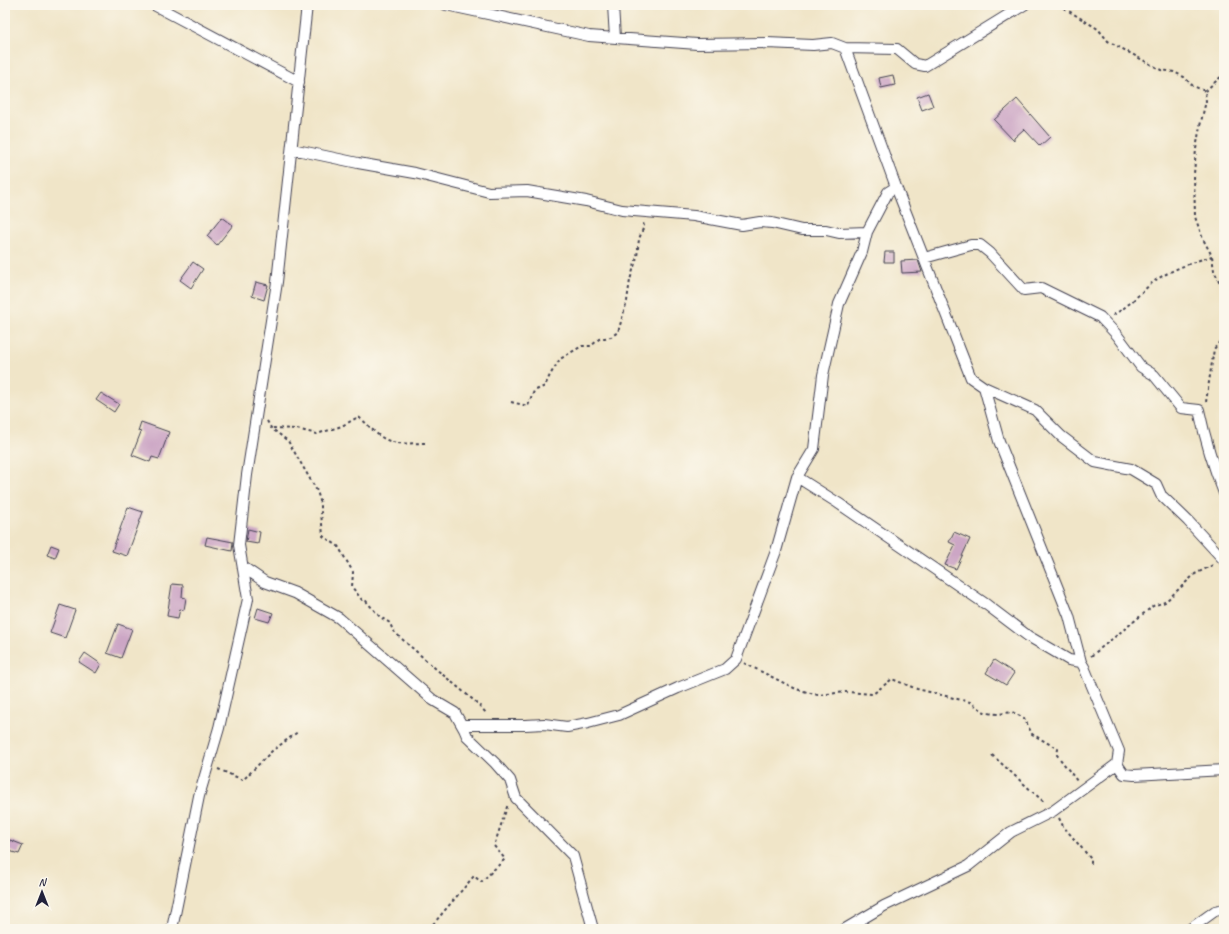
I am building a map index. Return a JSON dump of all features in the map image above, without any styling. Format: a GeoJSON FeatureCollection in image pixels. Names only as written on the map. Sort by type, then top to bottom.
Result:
{"type":"FeatureCollection","features":[{"type":"Feature","properties":{"kind":"street"},"geometry":{"type":"LineString","coordinates":[[154,5],[298,82]]}},
{"type":"Feature","properties":{"kind":"street"},"geometry":{"type":"LineString","coordinates":[[172,929],[200,796],[219,728],[248,599],[239,545],[247,475],[277,282],[307,5]]}},
{"type":"Feature","properties":{"kind":"street"},"geometry":{"type":"LineString","coordinates":[[446,5],[589,36],[697,44],[832,44],[845,48],[897,49],[915,64],[925,66],[1024,5]]}},
{"type":"Feature","properties":{"kind":"street"},"geometry":{"type":"LineString","coordinates":[[613,5],[615,38]]}},
{"type":"Feature","properties":{"kind":"street"},"geometry":{"type":"LineString","coordinates":[[845,48],[896,186],[971,378],[984,387],[1035,410],[1060,436],[1095,462],[1131,469],[1156,484],[1161,495],[1188,521],[1224,560]]}},
{"type":"Feature","properties":{"kind":"street"},"geometry":{"type":"LineString","coordinates":[[292,149],[415,173],[489,192],[527,191],[586,201],[622,210],[694,216],[742,225],[760,222],[772,223],[802,230],[826,230],[839,233],[867,232]]}},
{"type":"Feature","properties":{"kind":"street"},"geometry":{"type":"LineString","coordinates":[[462,725],[544,724],[567,727],[588,723],[619,715],[678,688],[725,669],[736,659],[776,551],[798,477],[814,449],[823,375],[839,304],[862,252],[867,232],[888,192],[896,186]]}},
{"type":"Feature","properties":{"kind":"street"},"geometry":{"type":"LineString","coordinates":[[924,258],[970,245],[980,244],[1024,290],[1041,288],[1100,317],[1117,334],[1141,366],[1154,375],[1181,408],[1199,410],[1205,438],[1224,493]]}},
{"type":"Feature","properties":{"kind":"street"},"geometry":{"type":"LineString","coordinates":[[984,387],[999,441],[1069,616],[1082,662],[1119,751],[1117,764],[1124,774],[1224,770]]}},
{"type":"Feature","properties":{"kind":"street"},"geometry":{"type":"LineString","coordinates":[[798,477],[987,605],[1028,636],[1069,660],[1082,662]]}},
{"type":"Feature","properties":{"kind":"street"},"geometry":{"type":"LineString","coordinates":[[243,567],[265,582],[295,593],[340,618],[433,700],[455,713],[467,736],[510,780],[516,798],[573,856],[593,929]]}},
{"type":"Feature","properties":{"kind":"street"},"geometry":{"type":"LineString","coordinates":[[845,929],[884,906],[968,866],[1011,832],[1053,811],[1117,764]]}},
{"type":"Feature","properties":{"kind":"street"},"geometry":{"type":"LineString","coordinates":[[1190,929],[1215,911],[1224,909]]}},
{"type":"Feature","properties":{"kind":"path"},"geometry":{"type":"LineString","coordinates":[[1059,5],[1098,29],[1108,41],[1161,70],[1179,74],[1193,86],[1205,91]]}},
{"type":"Feature","properties":{"kind":"path"},"geometry":{"type":"LineString","coordinates":[[1205,91],[1222,76],[1224,78]]}},
{"type":"Feature","properties":{"kind":"path"},"geometry":{"type":"LineString","coordinates":[[1205,91],[1206,101],[1196,149],[1194,174],[1195,217],[1203,239],[1212,256],[1214,271],[1224,291]]}},
{"type":"Feature","properties":{"kind":"path"},"geometry":{"type":"LineString","coordinates":[[511,402],[528,406],[534,391],[545,386],[560,359],[582,346],[591,346],[599,339],[611,337],[618,332],[627,301],[639,239],[644,226],[642,212]]}},
{"type":"Feature","properties":{"kind":"path"},"geometry":{"type":"LineString","coordinates":[[1100,317],[1114,315],[1128,305],[1152,283],[1188,263],[1212,256]]}},
{"type":"Feature","properties":{"kind":"path"},"geometry":{"type":"LineString","coordinates":[[1199,410],[1207,401],[1214,349],[1224,336]]}},
{"type":"Feature","properties":{"kind":"path"},"geometry":{"type":"LineString","coordinates":[[257,407],[272,428],[288,441],[317,491],[322,504],[320,512],[323,536],[338,546],[353,572],[352,587],[362,600],[366,601],[380,617],[390,623],[393,631],[477,703],[497,725]]}},
{"type":"Feature","properties":{"kind":"path"},"geometry":{"type":"LineString","coordinates":[[272,428],[297,429],[317,434],[342,426],[358,417],[364,420],[376,433],[392,444],[426,443]]}},
{"type":"Feature","properties":{"kind":"path"},"geometry":{"type":"LineString","coordinates":[[1082,662],[1106,645],[1153,606],[1164,602],[1195,574],[1224,560]]}},
{"type":"Feature","properties":{"kind":"path"},"geometry":{"type":"LineString","coordinates":[[736,659],[796,689],[818,695],[846,692],[873,694],[892,679],[917,689],[970,702],[986,713],[999,714],[1012,712],[1024,718],[1032,734],[1058,749],[1057,755],[1070,774],[1083,789]]}},
{"type":"Feature","properties":{"kind":"path"},"geometry":{"type":"LineString","coordinates":[[209,764],[243,780],[272,751],[299,732]]}},
{"type":"Feature","properties":{"kind":"path"},"geometry":{"type":"LineString","coordinates":[[992,755],[1053,811],[1063,826],[1091,859],[1091,866]]}},
{"type":"Feature","properties":{"kind":"path"},"geometry":{"type":"LineString","coordinates":[[429,929],[474,876],[482,882],[505,859],[494,846],[514,790]]}},
{"type":"Feature","properties":{"kind":"building"},"geometry":{"type":"Polygon","coordinates":[[[893,75],[895,85],[881,88],[879,78],[893,75]]]}},
{"type":"Feature","properties":{"kind":"building"},"geometry":{"type":"Polygon","coordinates":[[[928,93],[933,106],[922,110],[917,97],[928,93]]]}},
{"type":"Feature","properties":{"kind":"building"},"geometry":{"type":"Polygon","coordinates":[[[1017,99],[1050,137],[1040,146],[1024,129],[1014,138],[1014,141],[994,120],[1017,99]]]}},
{"type":"Feature","properties":{"kind":"building"},"geometry":{"type":"Polygon","coordinates":[[[222,217],[233,225],[217,245],[207,236],[222,217]]]}},
{"type":"Feature","properties":{"kind":"building"},"geometry":{"type":"Polygon","coordinates":[[[885,252],[894,252],[894,262],[884,262],[885,252]]]}},
{"type":"Feature","properties":{"kind":"building"},"geometry":{"type":"Polygon","coordinates":[[[918,260],[922,272],[902,273],[901,261],[918,260]]]}},
{"type":"Feature","properties":{"kind":"building"},"geometry":{"type":"Polygon","coordinates":[[[193,262],[203,269],[191,288],[180,280],[193,262]]]}},
{"type":"Feature","properties":{"kind":"building"},"geometry":{"type":"Polygon","coordinates":[[[256,282],[268,285],[264,300],[252,296],[256,282]]]}},
{"type":"Feature","properties":{"kind":"building"},"geometry":{"type":"Polygon","coordinates":[[[101,393],[119,404],[114,412],[96,400],[101,393]]]}},
{"type":"Feature","properties":{"kind":"building"},"geometry":{"type":"Polygon","coordinates":[[[141,422],[169,432],[159,459],[152,457],[150,462],[132,455],[141,432],[138,431],[141,422]]]}},
{"type":"Feature","properties":{"kind":"building"},"geometry":{"type":"Polygon","coordinates":[[[128,507],[143,512],[127,556],[112,551],[128,507]]]}},
{"type":"Feature","properties":{"kind":"building"},"geometry":{"type":"Polygon","coordinates":[[[248,529],[260,532],[258,544],[246,542],[248,529]]]}},
{"type":"Feature","properties":{"kind":"building"},"geometry":{"type":"Polygon","coordinates":[[[954,532],[970,539],[956,569],[945,565],[955,545],[949,542],[954,532]]]}},
{"type":"Feature","properties":{"kind":"building"},"geometry":{"type":"Polygon","coordinates":[[[207,537],[233,542],[232,551],[205,545],[207,537]]]}},
{"type":"Feature","properties":{"kind":"building"},"geometry":{"type":"Polygon","coordinates":[[[51,545],[59,548],[55,558],[47,555],[51,545]]]}},
{"type":"Feature","properties":{"kind":"building"},"geometry":{"type":"Polygon","coordinates":[[[172,584],[183,585],[182,597],[186,598],[184,610],[180,609],[178,618],[167,616],[172,584]]]}},
{"type":"Feature","properties":{"kind":"building"},"geometry":{"type":"Polygon","coordinates":[[[60,605],[75,610],[65,638],[50,633],[60,605]]]}},
{"type":"Feature","properties":{"kind":"building"},"geometry":{"type":"Polygon","coordinates":[[[258,608],[273,613],[269,622],[255,618],[258,608]]]}},
{"type":"Feature","properties":{"kind":"building"},"geometry":{"type":"Polygon","coordinates":[[[118,624],[132,629],[121,658],[107,653],[118,624]]]}},
{"type":"Feature","properties":{"kind":"building"},"geometry":{"type":"Polygon","coordinates":[[[85,653],[101,664],[96,673],[79,662],[85,653]]]}},
{"type":"Feature","properties":{"kind":"building"},"geometry":{"type":"Polygon","coordinates":[[[994,660],[1014,673],[1006,685],[986,673],[994,660]]]}},
{"type":"Feature","properties":{"kind":"building"},"geometry":{"type":"Polygon","coordinates":[[[10,840],[23,845],[19,854],[6,850],[10,840]]]}}]}
